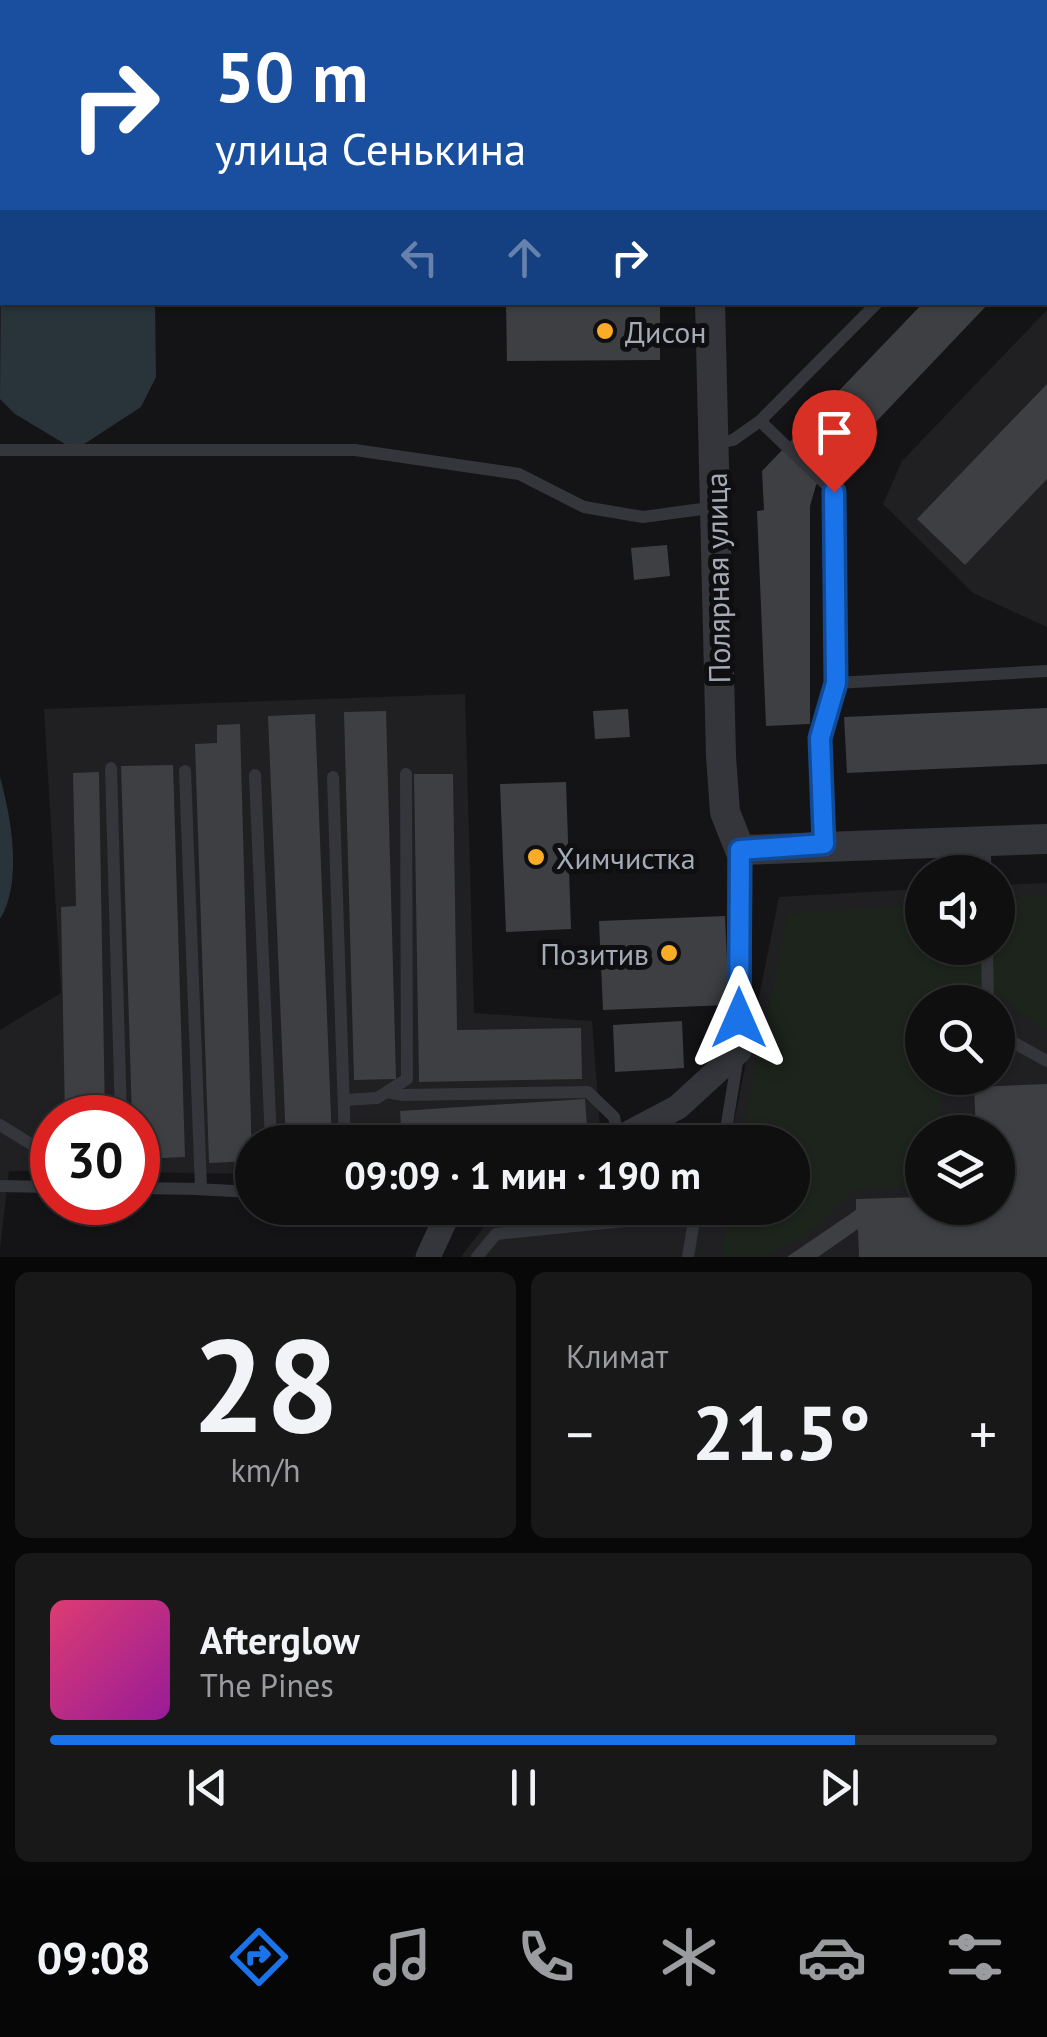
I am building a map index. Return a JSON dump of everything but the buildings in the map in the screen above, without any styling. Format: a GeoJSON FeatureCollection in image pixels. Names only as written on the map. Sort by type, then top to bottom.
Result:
{"type":"FeatureCollection","features":[{"type":"Feature","properties":{"kind":"street","name":"Полярная улица"},"geometry":{"type":"LineString","coordinates":[[710,305],[725,812],[740,850]]}},
{"type":"Feature","properties":{"kind":"street"},"geometry":{"type":"LineString","coordinates":[[646,1125],[678,1108],[739,1052],[740,850],[1047,839]]}},
{"type":"Feature","properties":{"kind":"street"},"geometry":{"type":"LineString","coordinates":[[428,1257],[439,1225]]}},
{"type":"Feature","properties":{"kind":"lane"},"geometry":{"type":"LineString","coordinates":[[714,444],[733,440],[760,420],[875,305]]}},
{"type":"Feature","properties":{"kind":"lane"},"geometry":{"type":"LineString","coordinates":[[760,420],[834,492],[836,683],[820,738],[824,844]]}},
{"type":"Feature","properties":{"kind":"lane"},"geometry":{"type":"LineString","coordinates":[[0,450],[356,450],[519,474],[584,507],[614,512],[643,516],[716,506]]}},
{"type":"Feature","properties":{"kind":"lane"},"geometry":{"type":"LineString","coordinates":[[836,683],[1047,671]]}},
{"type":"Feature","properties":{"kind":"lane"},"geometry":{"type":"LineString","coordinates":[[111,768],[120,1095]]}},
{"type":"Feature","properties":{"kind":"lane"},"geometry":{"type":"LineString","coordinates":[[185,772],[201,1189]]}},
{"type":"Feature","properties":{"kind":"lane"},"geometry":{"type":"LineString","coordinates":[[344,1100],[377,1098],[407,1079],[406,774]]}},
{"type":"Feature","properties":{"kind":"lane"},"geometry":{"type":"LineString","coordinates":[[255,775],[270,1125]]}},
{"type":"Feature","properties":{"kind":"lane"},"geometry":{"type":"LineString","coordinates":[[333,778],[345,1125]]}},
{"type":"Feature","properties":{"kind":"lane"},"geometry":{"type":"LineString","coordinates":[[985,839],[985,855]]}},
{"type":"Feature","properties":{"kind":"lane"},"geometry":{"type":"LineString","coordinates":[[1015,1043],[1047,1061]]}},
{"type":"Feature","properties":{"kind":"lane"},"geometry":{"type":"LineString","coordinates":[[727,1125],[739,1052]]}},
{"type":"Feature","properties":{"kind":"lane"},"geometry":{"type":"LineString","coordinates":[[387,1092],[403,1096],[588,1092],[614,1118],[615,1125]]}},
{"type":"Feature","properties":{"kind":"lane"},"geometry":{"type":"LineString","coordinates":[[0,1124],[30,1142]]}},
{"type":"Feature","properties":{"kind":"lane"},"geometry":{"type":"LineString","coordinates":[[0,1186],[30,1186]]}},
{"type":"Feature","properties":{"kind":"lane"},"geometry":{"type":"LineString","coordinates":[[160,1188],[235,1191]]}},
{"type":"Feature","properties":{"kind":"lane"},"geometry":{"type":"LineString","coordinates":[[477,1257],[496,1234],[575,1225]]}},
{"type":"Feature","properties":{"kind":"lane"},"geometry":{"type":"LineString","coordinates":[[688,1257],[694,1225]]}},
{"type":"Feature","properties":{"kind":"shaded area"},"geometry":{"type":"Polygon","coordinates":[[[1,305],[155,305],[156,377],[141,407],[75,450],[15,414],[0,399],[1,305]]]}},
{"type":"Feature","properties":{"kind":"shaded area"},"geometry":{"type":"Polygon","coordinates":[[[1047,310],[1047,627],[973,593],[883,504],[902,461],[1047,310]]]}},
{"type":"Feature","properties":{"kind":"shaded area"},"geometry":{"type":"Polygon","coordinates":[[[465,694],[474,1013],[592,1021],[600,1125],[235,1125],[235,1174],[160,1172],[160,1095],[30,1095],[30,1171],[9,1171],[0,1249],[0,1030],[61,993],[44,709],[465,694]]]}},
{"type":"Feature","properties":{"kind":"shaded area"},"geometry":{"type":"Polygon","coordinates":[[[0,777],[11,830],[13,868],[7,904],[0,919],[0,777]]]}},
{"type":"Feature","properties":{"kind":"shaded area"},"geometry":{"type":"Polygon","coordinates":[[[1047,883],[1047,1257],[461,1257],[485,1225],[810,1225],[810,1125],[733,1125],[779,897],[905,890],[905,965],[1015,965],[1015,884],[1047,883]]]}},
{"type":"Feature","properties":{"kind":"shaded area"},"geometry":{"type":"Polygon","coordinates":[[[1047,895],[1047,1032],[1015,1007],[1015,985],[905,985],[905,1095],[940,1095],[941,1115],[905,1115],[905,1186],[853,1190],[817,1227],[764,1257],[723,1257],[726,1225],[810,1225],[810,1125],[745,1125],[788,914],[905,905],[905,965],[1015,965],[1015,898],[1047,895]]]}},
{"type":"Feature","properties":{"kind":"place","name":"Дисон"},"geometry":{"type":"Point","coordinates":[605,331]}},
{"type":"Feature","properties":{"kind":"place","name":"Химчистка"},"geometry":{"type":"Point","coordinates":[536,857]}},
{"type":"Feature","properties":{"kind":"place","name":"Позитив"},"geometry":{"type":"Point","coordinates":[669,953]}},
{"type":"Feature","properties":{"kind":"route"},"geometry":{"type":"LineString","coordinates":[[739,1018],[740,850],[824,844],[820,738],[836,683],[834,492]]}}]}
